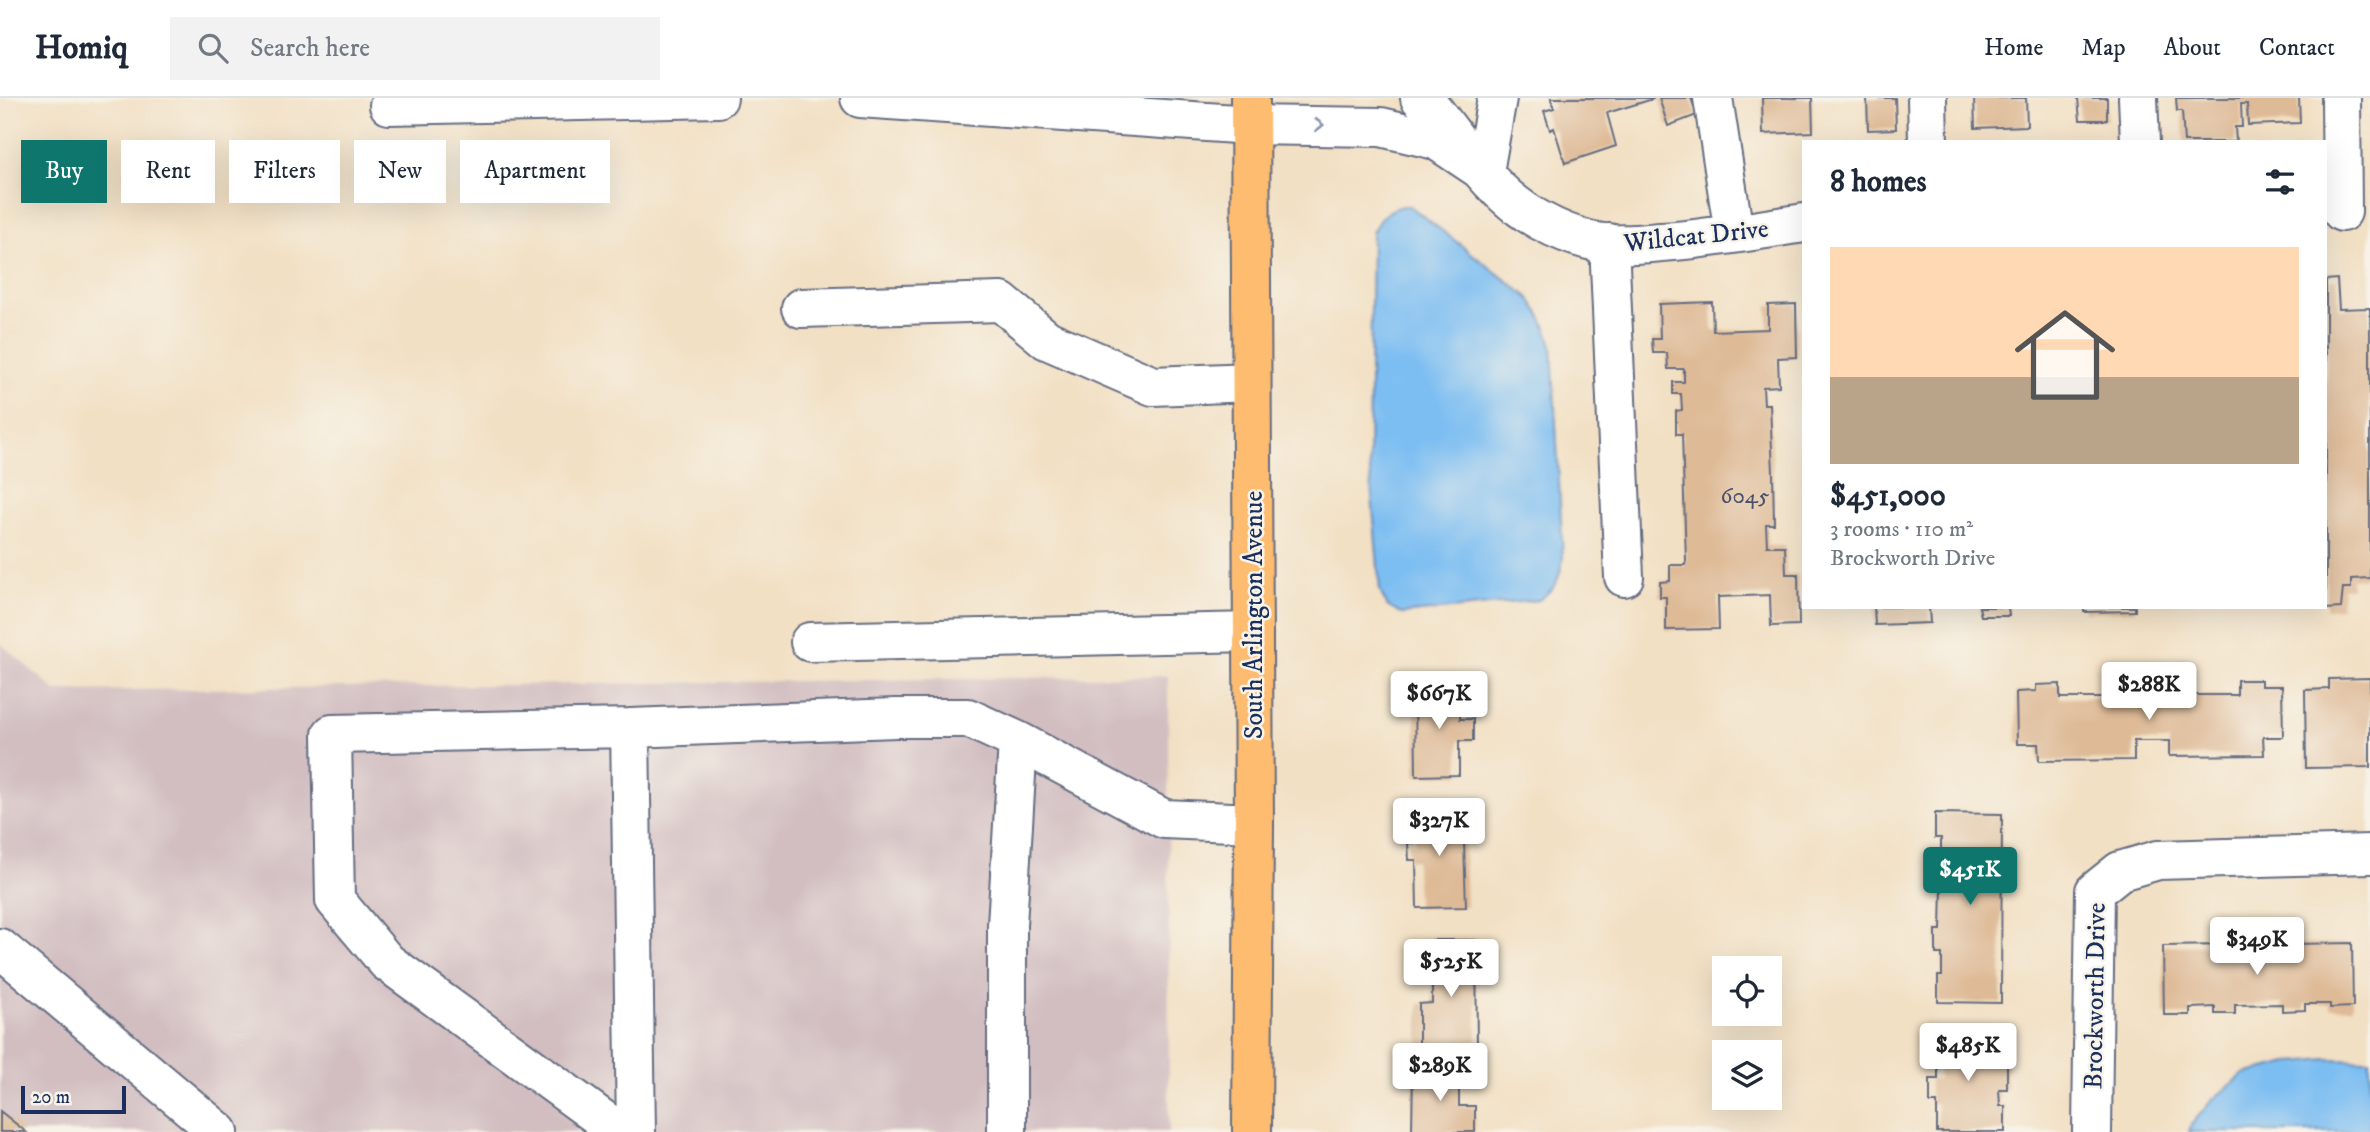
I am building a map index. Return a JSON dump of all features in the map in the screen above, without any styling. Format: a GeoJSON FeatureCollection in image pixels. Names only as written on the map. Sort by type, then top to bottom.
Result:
{"type":"FeatureCollection","features":[{"type":"Feature","properties":{"kind":"main road","name":"South Arlington Avenue"},"geometry":{"type":"LineString","coordinates":[[1250,112],[1254,823],[1252,1132]]}},
{"type":"Feature","properties":{"kind":"street"},"geometry":{"type":"LineString","coordinates":[[389,106],[718,98]]}},
{"type":"Feature","properties":{"kind":"street","name":"Wildcat Drive"},"geometry":{"type":"LineString","coordinates":[[860,98],[1250,112],[1381,127],[1436,140],[1484,172]]}},
{"type":"Feature","properties":{"kind":"street","name":"Wildcat Drive"},"geometry":{"type":"LineString","coordinates":[[1420,98],[1431,107],[1512,202],[1555,228],[1597,242],[1624,245],[1686,240],[1802,223]]}},
{"type":"Feature","properties":{"kind":"street"},"geometry":{"type":"LineString","coordinates":[[1484,172],[1497,98]]}},
{"type":"Feature","properties":{"kind":"street"},"geometry":{"type":"LineString","coordinates":[[1713,98],[1734,233]]}},
{"type":"Feature","properties":{"kind":"street"},"geometry":{"type":"LineString","coordinates":[[1927,98],[1928,140]]}},
{"type":"Feature","properties":{"kind":"street"},"geometry":{"type":"LineString","coordinates":[[2138,98],[2140,140]]}},
{"type":"Feature","properties":{"kind":"street"},"geometry":{"type":"LineString","coordinates":[[2341,98],[2346,211]]}},
{"type":"Feature","properties":{"kind":"street"},"geometry":{"type":"LineString","coordinates":[[1609,243],[1624,577]]}},
{"type":"Feature","properties":{"kind":"street"},"geometry":{"type":"LineString","coordinates":[[801,308],[1001,302],[1047,340],[1153,386],[1251,382]]}},
{"type":"Feature","properties":{"kind":"street"},"geometry":{"type":"LineString","coordinates":[[810,642],[1253,632]]}},
{"type":"Feature","properties":{"kind":"street"},"geometry":{"type":"LineString","coordinates":[[620,1132],[387,962],[335,900],[332,734],[968,718],[1018,741],[1164,818],[1254,823]]}},
{"type":"Feature","properties":{"kind":"street"},"geometry":{"type":"LineString","coordinates":[[630,728],[636,1132]]}},
{"type":"Feature","properties":{"kind":"street"},"geometry":{"type":"LineString","coordinates":[[1007,1132],[1006,925],[1018,741]]}},
{"type":"Feature","properties":{"kind":"street","name":"Brockworth Drive"},"geometry":{"type":"LineString","coordinates":[[2092,1132],[2095,891],[2120,871],[2158,860],[2370,854]]}},
{"type":"Feature","properties":{"kind":"street"},"geometry":{"type":"LineString","coordinates":[[0,948],[219,1132]]}},
{"type":"Feature","properties":{"kind":"shaded area"},"geometry":{"type":"Polygon","coordinates":[[[0,643],[56,691],[1168,676],[1169,1132],[0,1132],[0,643]]]}},
{"type":"Feature","properties":{"kind":"water"},"geometry":{"type":"Polygon","coordinates":[[[1403,206],[1410,206],[1528,297],[1540,314],[1548,333],[1552,346],[1563,559],[1556,583],[1539,600],[1401,614],[1387,606],[1380,591],[1369,461],[1372,233],[1384,215],[1403,206]]]}},
{"type":"Feature","properties":{"kind":"water"},"geometry":{"type":"Polygon","coordinates":[[[2370,1060],[2370,1132],[2189,1132],[2191,1125],[2212,1100],[2244,1074],[2293,1062],[2370,1060]]]}},
{"type":"Feature","properties":{"kind":"building"},"geometry":{"type":"Polygon","coordinates":[[[1551,98],[1653,99],[1607,113],[1616,146],[1565,163],[1554,128],[1550,130],[1544,111],[1554,108],[1551,98]]]}},
{"type":"Feature","properties":{"kind":"building"},"geometry":{"type":"Polygon","coordinates":[[[1659,98],[1691,98],[1697,115],[1668,126],[1659,98]]]}},
{"type":"Feature","properties":{"kind":"building"},"geometry":{"type":"Polygon","coordinates":[[[1762,98],[1812,98],[1813,132],[1763,134],[1762,98]]]}},
{"type":"Feature","properties":{"kind":"building"},"geometry":{"type":"Polygon","coordinates":[[[1867,98],[1895,98],[1896,129],[1868,130],[1867,98]]]}},
{"type":"Feature","properties":{"kind":"building"},"geometry":{"type":"Polygon","coordinates":[[[1974,98],[2026,98],[2027,126],[1975,128],[1974,98]]]}},
{"type":"Feature","properties":{"kind":"building"},"geometry":{"type":"Polygon","coordinates":[[[2078,98],[2107,98],[2107,120],[2080,120],[2078,98]]]}},
{"type":"Feature","properties":{"kind":"building"},"geometry":{"type":"Polygon","coordinates":[[[2176,98],[2299,98],[2300,123],[2248,125],[2247,104],[2241,104],[2242,127],[2235,127],[2236,140],[2184,140],[2182,111],[2177,111],[2176,98]]]}},
{"type":"Feature","properties":{"kind":"building"},"geometry":{"type":"Polygon","coordinates":[[[2337,279],[2339,309],[2370,308],[2370,578],[2351,579],[2351,588],[2343,588],[2341,608],[2327,609],[2327,280],[2337,279]]]}},
{"type":"Feature","properties":{"kind":"building"},"geometry":{"type":"Polygon","coordinates":[[[1712,302],[1713,331],[1768,329],[1768,305],[1796,304],[1797,357],[1778,358],[1779,386],[1763,387],[1764,404],[1770,404],[1773,473],[1774,524],[1766,524],[1767,546],[1785,546],[1786,574],[1798,574],[1799,625],[1771,626],[1770,595],[1718,597],[1719,629],[1666,630],[1666,597],[1660,597],[1660,582],[1670,581],[1670,565],[1685,565],[1686,561],[1682,434],[1676,434],[1676,411],[1682,410],[1681,394],[1673,394],[1673,382],[1684,382],[1684,369],[1668,369],[1667,353],[1653,353],[1652,339],[1660,339],[1659,304],[1712,302]]]}},
{"type":"Feature","properties":{"kind":"building"},"geometry":{"type":"Polygon","coordinates":[[[1874,609],[1929,609],[1930,623],[1875,625],[1874,609]]]}},
{"type":"Feature","properties":{"kind":"building"},"geometry":{"type":"Polygon","coordinates":[[[1979,609],[2008,609],[2009,616],[1981,616],[1979,609]]]}},
{"type":"Feature","properties":{"kind":"building"},"geometry":{"type":"Polygon","coordinates":[[[2084,609],[2135,609],[2135,611],[2084,612],[2084,609]]]}},
{"type":"Feature","properties":{"kind":"building"},"geometry":{"type":"Polygon","coordinates":[[[2370,678],[2370,767],[2306,768],[2305,690],[2329,689],[2329,679],[2370,678]]]}},
{"type":"Feature","properties":{"kind":"building"},"geometry":{"type":"Polygon","coordinates":[[[2237,680],[2261,680],[2261,686],[2282,686],[2283,737],[2263,737],[2264,755],[2169,756],[2169,741],[2134,741],[2134,760],[2039,761],[2038,744],[2017,744],[2016,692],[2036,691],[2036,685],[2060,684],[2060,698],[2109,698],[2108,684],[2133,683],[2133,690],[2166,690],[2166,683],[2189,682],[2189,695],[2237,695],[2237,680]]]}},
{"type":"Feature","properties":{"kind":"building"},"geometry":{"type":"Polygon","coordinates":[[[1415,687],[1460,687],[1460,719],[1473,719],[1473,741],[1459,741],[1459,775],[1416,776],[1415,687]]]}},
{"type":"Feature","properties":{"kind":"building"},"geometry":{"type":"Polygon","coordinates":[[[1463,809],[1466,907],[1417,908],[1416,860],[1409,860],[1408,843],[1415,843],[1414,810],[1463,809]]]}},
{"type":"Feature","properties":{"kind":"building"},"geometry":{"type":"Polygon","coordinates":[[[1935,813],[2002,814],[2001,1003],[1938,1002],[1938,976],[1942,976],[1942,954],[1936,954],[1936,930],[1941,930],[1942,886],[1936,886],[1936,858],[1941,858],[1941,838],[1935,838],[1935,813]]]}},
{"type":"Feature","properties":{"kind":"building"},"geometry":{"type":"Polygon","coordinates":[[[1432,940],[1476,940],[1477,1051],[1419,1051],[1419,1004],[1432,1003],[1432,940]]]}},
{"type":"Feature","properties":{"kind":"building"},"geometry":{"type":"Polygon","coordinates":[[[2352,943],[2353,1007],[2330,1008],[2330,1004],[2305,1004],[2305,1010],[2282,1011],[2282,1004],[2235,1005],[2235,1014],[2215,1014],[2215,1007],[2190,1008],[2190,1015],[2164,1015],[2163,946],[2352,943]]]}},
{"type":"Feature","properties":{"kind":"building"},"geometry":{"type":"Polygon","coordinates":[[[1930,1035],[1998,1035],[1998,1059],[2007,1059],[2007,1089],[1999,1089],[2000,1106],[2005,1106],[2005,1132],[1937,1132],[1937,1103],[1930,1103],[1930,1079],[1938,1079],[1938,1061],[1930,1061],[1930,1035]]]}},
{"type":"Feature","properties":{"kind":"building"},"geometry":{"type":"Polygon","coordinates":[[[1413,1070],[1459,1070],[1459,1106],[1475,1106],[1475,1132],[1412,1132],[1413,1070]]]}},
{"type":"Feature","properties":{"kind":"building"},"geometry":{"type":"Polygon","coordinates":[[[0,1111],[26,1132],[0,1132],[0,1111]]]}}]}
